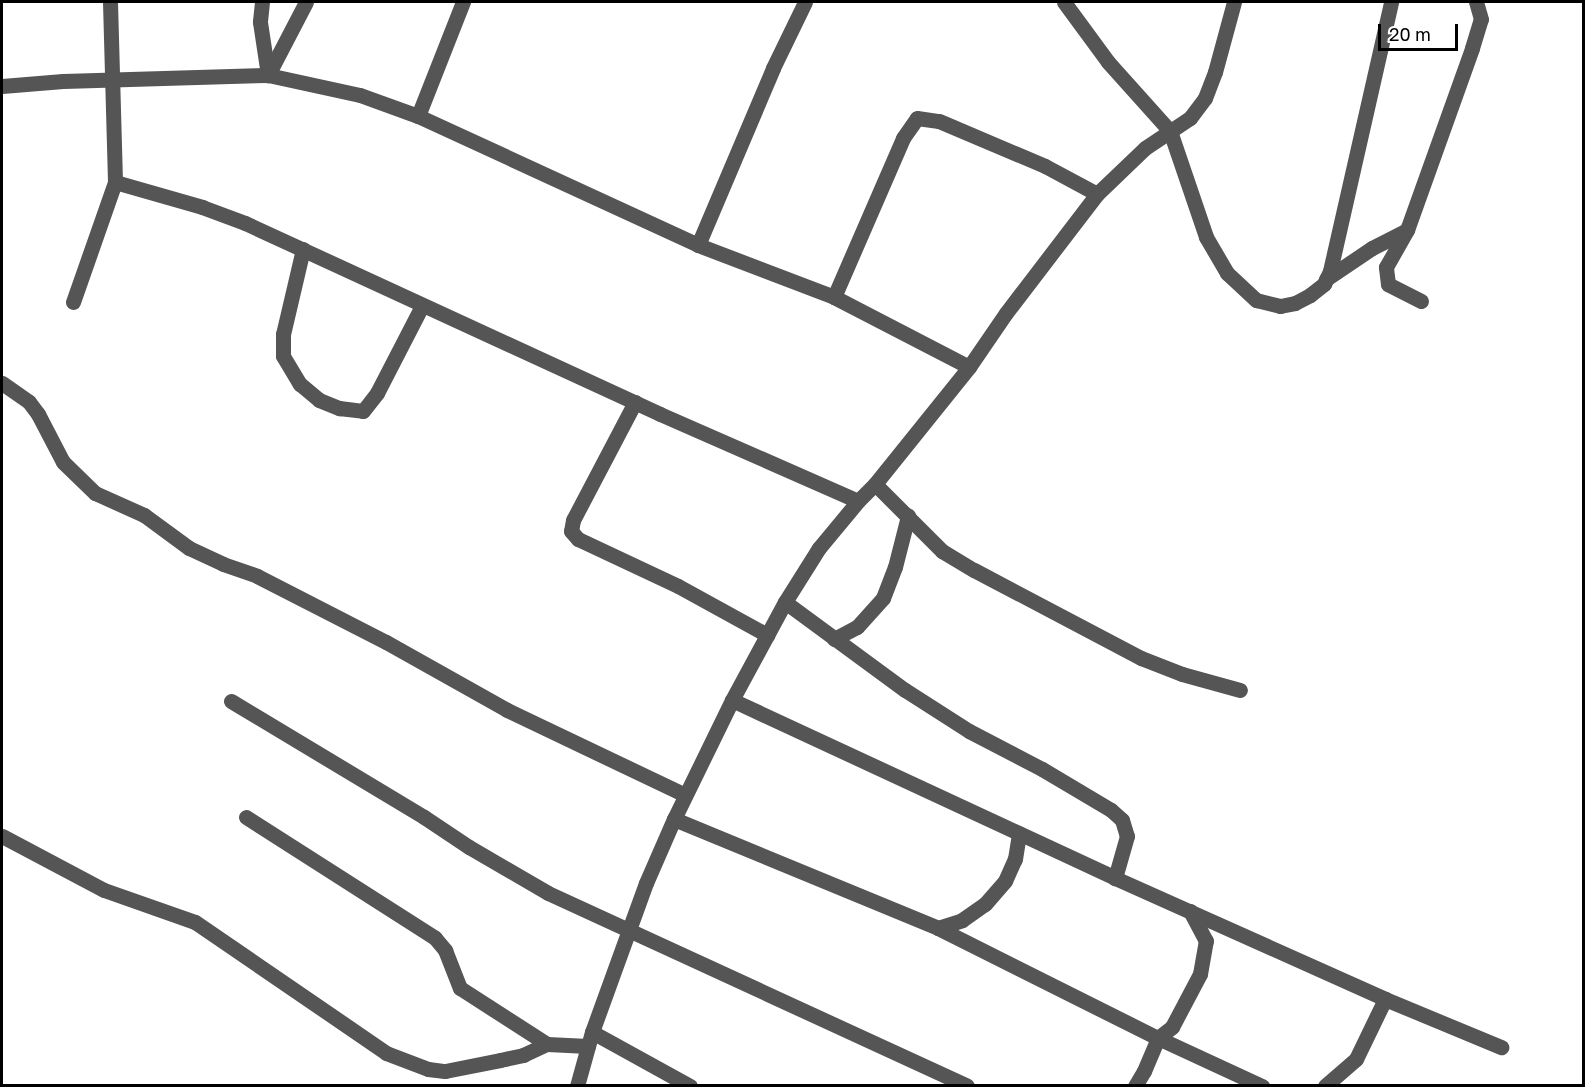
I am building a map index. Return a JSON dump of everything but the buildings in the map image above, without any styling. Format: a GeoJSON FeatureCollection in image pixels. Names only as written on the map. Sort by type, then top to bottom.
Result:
{"type":"FeatureCollection","features":[{"type":"Feature","properties":{"kind":"street"},"geometry":{"type":"LineString","coordinates":[[73,302],[115,182],[110,2]]}},
{"type":"Feature","properties":{"kind":"street"},"geometry":{"type":"LineString","coordinates":[[262,2],[260,22],[268,75]]}},
{"type":"Feature","properties":{"kind":"street"},"geometry":{"type":"LineString","coordinates":[[268,75],[306,2]]}},
{"type":"Feature","properties":{"kind":"street"},"geometry":{"type":"LineString","coordinates":[[418,116],[463,2]]}},
{"type":"Feature","properties":{"kind":"street"},"geometry":{"type":"LineString","coordinates":[[698,245],[772,68],[805,2]]}},
{"type":"Feature","properties":{"kind":"street"},"geometry":{"type":"LineString","coordinates":[[1064,2],[1108,62],[1170,131],[1206,237],[1227,273],[1248,295],[1270,305],[1295,303],[1310,295],[1326,279],[1372,248],[1407,230]]}},
{"type":"Feature","properties":{"kind":"street"},"geometry":{"type":"LineString","coordinates":[[577,1086],[590,1039],[630,928],[674,819],[732,700],[785,602],[819,548],[875,484],[969,367],[1006,313],[1097,194],[1145,148],[1190,118],[1205,98],[1226,38],[1234,2]]}},
{"type":"Feature","properties":{"kind":"street"},"geometry":{"type":"LineString","coordinates":[[1326,279],[1371,99],[1391,2]]}},
{"type":"Feature","properties":{"kind":"street"},"geometry":{"type":"LineString","coordinates":[[1421,301],[1388,284],[1385,274],[1386,267],[1407,230],[1481,19],[1476,2]]}},
{"type":"Feature","properties":{"kind":"street"},"geometry":{"type":"LineString","coordinates":[[2,86],[268,75],[360,95],[418,116],[698,245],[834,297],[969,367]]}},
{"type":"Feature","properties":{"kind":"street"},"geometry":{"type":"LineString","coordinates":[[834,297],[903,138],[916,118],[939,121],[1045,166],[1097,194]]}},
{"type":"Feature","properties":{"kind":"street"},"geometry":{"type":"LineString","coordinates":[[115,182],[202,207],[303,249],[422,306],[858,501]]}},
{"type":"Feature","properties":{"kind":"street"},"geometry":{"type":"LineString","coordinates":[[303,249],[283,334],[283,356],[300,384],[319,400],[339,408],[363,411],[376,393],[422,306]]}},
{"type":"Feature","properties":{"kind":"street"},"geometry":{"type":"LineString","coordinates":[[2,383],[29,402],[38,414],[63,462],[95,493],[144,516],[189,548],[223,564],[257,576],[386,642],[507,710],[685,795]]}},
{"type":"Feature","properties":{"kind":"street"},"geometry":{"type":"LineString","coordinates":[[635,402],[573,520],[571,531],[578,539],[668,581],[767,635]]}},
{"type":"Feature","properties":{"kind":"street"},"geometry":{"type":"LineString","coordinates":[[875,484],[942,551],[1115,644],[1182,674],[1240,690]]}},
{"type":"Feature","properties":{"kind":"street"},"geometry":{"type":"LineString","coordinates":[[834,639],[857,627],[883,597],[895,567],[908,516]]}},
{"type":"Feature","properties":{"kind":"street"},"geometry":{"type":"LineString","coordinates":[[785,602],[905,690],[969,731],[1042,769],[1111,810],[1122,820],[1127,836],[1116,878]]}},
{"type":"Feature","properties":{"kind":"street"},"geometry":{"type":"LineString","coordinates":[[732,700],[1384,999],[1501,1047]]}},
{"type":"Feature","properties":{"kind":"street"},"geometry":{"type":"LineString","coordinates":[[231,701],[548,893],[630,928],[712,969],[967,1086]]}},
{"type":"Feature","properties":{"kind":"street"},"geometry":{"type":"LineString","coordinates":[[246,817],[435,938],[445,950],[460,988],[548,1044]]}},
{"type":"Feature","properties":{"kind":"street"},"geometry":{"type":"LineString","coordinates":[[674,819],[938,928],[1158,1038],[1262,1086]]}},
{"type":"Feature","properties":{"kind":"street"},"geometry":{"type":"LineString","coordinates":[[938,928],[962,920],[985,904],[1005,880],[1015,859],[1020,833]]}},
{"type":"Feature","properties":{"kind":"street"},"geometry":{"type":"LineString","coordinates":[[2,836],[104,890],[195,922],[386,1053],[428,1069],[445,1071],[523,1055],[548,1044],[590,1039],[690,1086]]}},
{"type":"Feature","properties":{"kind":"street"},"geometry":{"type":"LineString","coordinates":[[1135,1086],[1158,1038],[1172,1027],[1200,974],[1206,941],[1190,911]]}},
{"type":"Feature","properties":{"kind":"street"},"geometry":{"type":"LineString","coordinates":[[1325,1086],[1356,1059],[1384,999]]}}]}
